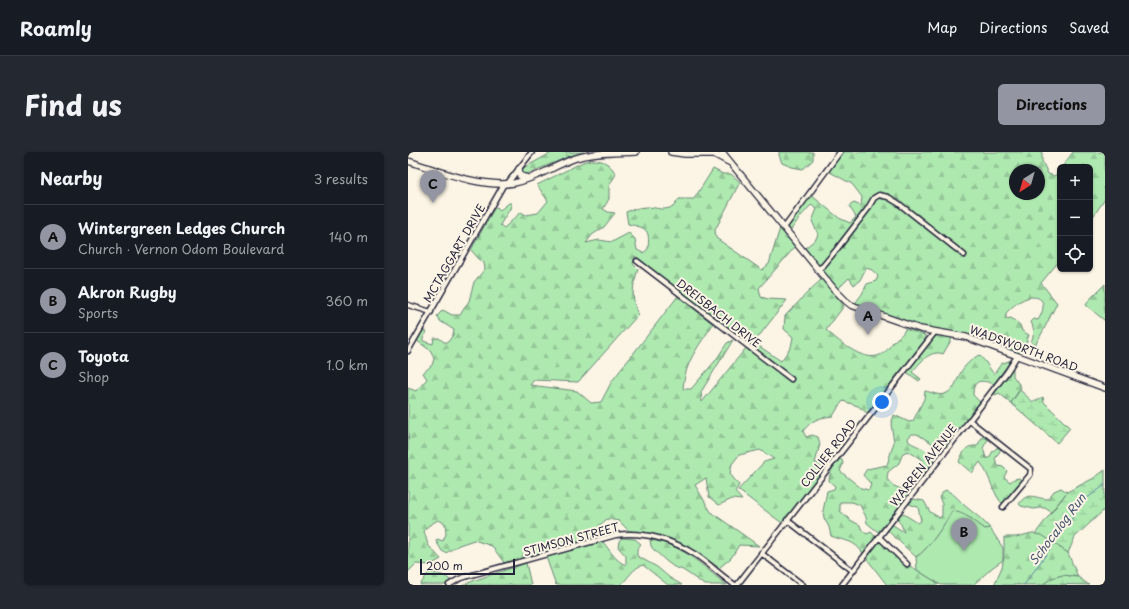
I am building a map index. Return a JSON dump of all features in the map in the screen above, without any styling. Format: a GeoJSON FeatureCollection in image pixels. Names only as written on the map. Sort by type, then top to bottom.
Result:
{"type":"FeatureCollection","features":[{"type":"Feature","properties":{"kind":"main road"},"geometry":{"type":"LineString","coordinates":[[408,161],[476,182],[506,184],[530,178],[577,157],[603,153],[636,152]]}},
{"type":"Feature","properties":{"kind":"main road"},"geometry":{"type":"LineString","coordinates":[[671,152],[685,154],[714,154],[731,163]]}},
{"type":"Feature","properties":{"kind":"main road","name":"WADSWORTH ROAD"},"geometry":{"type":"LineString","coordinates":[[722,152],[842,298],[851,305],[899,322],[935,332],[966,337],[1105,388]]}},
{"type":"Feature","properties":{"kind":"main road"},"geometry":{"type":"LineString","coordinates":[[519,169],[520,176],[530,178]]}},
{"type":"Feature","properties":{"kind":"street","name":"MCTAGGART DRIVE"},"geometry":{"type":"LineString","coordinates":[[408,351],[506,184],[532,152]]}},
{"type":"Feature","properties":{"kind":"street"},"geometry":{"type":"LineString","coordinates":[[784,228],[840,152]]}},
{"type":"Feature","properties":{"kind":"street"},"geometry":{"type":"LineString","coordinates":[[818,269],[823,266],[867,210],[874,198],[879,195],[888,197],[898,203],[964,255]]}},
{"type":"Feature","properties":{"kind":"street","name":"DREISBACH DRIVE"},"geometry":{"type":"LineString","coordinates":[[638,260],[791,379]]}},
{"type":"Feature","properties":{"kind":"street"},"geometry":{"type":"LineString","coordinates":[[408,304],[431,312]]}},
{"type":"Feature","properties":{"kind":"street","name":"COLLIER ROAD"},"geometry":{"type":"LineString","coordinates":[[736,585],[935,332]]}},
{"type":"Feature","properties":{"kind":"street","name":"WARREN AVENUE"},"geometry":{"type":"LineString","coordinates":[[842,585],[969,420],[1008,372],[1017,356]]}},
{"type":"Feature","properties":{"kind":"street"},"geometry":{"type":"LineString","coordinates":[[969,420],[1031,469],[1030,475],[1004,507]]}},
{"type":"Feature","properties":{"kind":"street"},"geometry":{"type":"LineString","coordinates":[[787,520],[853,571]]}},
{"type":"Feature","properties":{"kind":"street","name":"STIMSON STREET"},"geometry":{"type":"LineString","coordinates":[[449,585],[468,576],[616,535],[629,534],[654,537],[673,543],[696,555],[736,585]]}},
{"type":"Feature","properties":{"kind":"street"},"geometry":{"type":"LineString","coordinates":[[879,537],[907,564]]}},
{"type":"Feature","properties":{"kind":"street"},"geometry":{"type":"LineString","coordinates":[[761,553],[803,585]]}},
{"type":"Feature","properties":{"kind":"green space"},"geometry":{"type":"Polygon","coordinates":[[[553,152],[584,152],[570,156],[527,174],[521,174],[523,168],[553,152]]]}},
{"type":"Feature","properties":{"kind":"green space"},"geometry":{"type":"Polygon","coordinates":[[[779,152],[813,152],[813,160],[803,169],[792,167],[782,163],[779,152]]]}},
{"type":"Feature","properties":{"kind":"green space"},"geometry":{"type":"Polygon","coordinates":[[[844,152],[1042,152],[1043,164],[1009,164],[1009,200],[1045,200],[1045,168],[1048,174],[1055,176],[1057,173],[1057,264],[1041,283],[1057,303],[1035,345],[1031,342],[1034,332],[1031,322],[1034,319],[1038,320],[1043,309],[1042,301],[1036,297],[1021,300],[1006,313],[1006,319],[1011,318],[1020,325],[1022,331],[1029,335],[1019,354],[964,335],[941,330],[932,330],[853,306],[867,284],[876,281],[878,276],[872,270],[866,268],[860,280],[854,285],[849,278],[838,289],[805,248],[816,239],[818,234],[812,221],[817,209],[811,205],[790,231],[788,226],[811,195],[839,218],[850,223],[856,217],[849,206],[854,203],[861,206],[862,197],[852,184],[828,171],[844,152]]]}},
{"type":"Feature","properties":{"kind":"green space"},"geometry":{"type":"Polygon","coordinates":[[[1073,152],[1105,152],[1105,199],[1093,217],[1093,164],[1064,164],[1073,152]]]}},
{"type":"Feature","properties":{"kind":"green space"},"geometry":{"type":"Polygon","coordinates":[[[590,160],[605,162],[616,174],[609,186],[609,199],[603,209],[608,212],[615,213],[604,227],[592,235],[586,243],[599,240],[612,242],[629,233],[635,239],[637,250],[643,253],[648,249],[648,233],[643,228],[628,224],[626,212],[642,207],[663,209],[673,207],[679,199],[694,199],[713,169],[723,174],[731,174],[740,182],[715,230],[716,238],[762,270],[769,264],[780,228],[795,247],[759,288],[761,297],[787,300],[752,345],[746,343],[635,256],[633,264],[638,269],[634,282],[633,297],[638,315],[578,382],[534,380],[530,385],[577,391],[591,403],[601,402],[612,381],[678,296],[713,324],[690,362],[684,379],[683,389],[691,389],[716,360],[727,343],[733,340],[701,392],[702,402],[746,348],[749,351],[756,344],[781,361],[791,347],[793,337],[784,329],[785,316],[822,279],[844,306],[826,330],[854,351],[862,355],[878,356],[885,352],[905,329],[925,335],[925,340],[867,413],[858,406],[843,401],[833,416],[816,420],[803,431],[806,437],[812,435],[818,437],[820,444],[815,463],[827,465],[782,523],[738,490],[764,462],[774,459],[760,450],[739,455],[732,464],[730,474],[739,485],[735,492],[742,500],[732,499],[719,505],[709,497],[706,478],[695,485],[711,512],[759,546],[739,545],[731,558],[719,568],[695,552],[679,544],[653,534],[629,531],[619,521],[607,519],[600,525],[599,535],[505,564],[492,546],[474,540],[459,545],[446,553],[442,551],[436,541],[437,539],[443,541],[446,534],[445,523],[438,520],[428,526],[424,531],[428,545],[441,559],[430,565],[416,564],[408,572],[408,388],[416,391],[427,379],[423,373],[432,365],[434,359],[431,351],[416,340],[422,330],[427,332],[423,338],[423,341],[433,344],[434,338],[439,338],[444,342],[448,342],[453,335],[454,330],[440,321],[437,316],[443,310],[452,315],[460,315],[469,301],[474,282],[485,269],[484,263],[471,250],[494,209],[497,207],[500,210],[511,203],[511,207],[500,225],[504,228],[521,212],[526,215],[538,213],[548,201],[537,185],[590,160]]]}},
{"type":"Feature","properties":{"kind":"green space"},"geometry":{"type":"Polygon","coordinates":[[[1105,284],[1105,321],[1086,305],[1105,284]]]}},
{"type":"Feature","properties":{"kind":"green space"},"geometry":{"type":"Polygon","coordinates":[[[941,335],[953,337],[943,354],[934,353],[930,355],[912,372],[921,379],[919,381],[905,371],[934,337],[941,335]]]}},
{"type":"Feature","properties":{"kind":"green space"},"geometry":{"type":"Polygon","coordinates":[[[979,355],[994,374],[1001,364],[1011,360],[994,384],[982,381],[976,383],[973,389],[973,395],[980,402],[951,441],[945,446],[935,445],[917,434],[912,434],[908,438],[909,442],[927,452],[934,462],[916,483],[913,479],[924,461],[908,451],[903,453],[899,463],[888,472],[887,479],[892,485],[903,490],[910,488],[912,491],[878,532],[867,523],[866,517],[860,505],[852,502],[840,502],[840,511],[850,520],[860,525],[862,530],[867,534],[871,532],[876,537],[864,555],[857,546],[831,536],[823,511],[827,491],[834,489],[835,486],[829,481],[829,478],[836,463],[840,459],[842,460],[843,464],[840,471],[861,488],[869,490],[871,484],[863,475],[867,469],[887,465],[894,442],[891,424],[894,415],[909,422],[913,421],[924,399],[925,391],[940,395],[951,391],[964,367],[979,355]]]}},
{"type":"Feature","properties":{"kind":"green space"},"geometry":{"type":"Polygon","coordinates":[[[1013,368],[1013,376],[1021,387],[1011,403],[999,393],[995,395],[994,390],[1013,368]]]}},
{"type":"Feature","properties":{"kind":"green space"},"geometry":{"type":"Polygon","coordinates":[[[1020,390],[1033,402],[1043,397],[1044,402],[1070,428],[1057,443],[1011,403],[1020,390]]]}},
{"type":"Feature","properties":{"kind":"green space"},"geometry":{"type":"Polygon","coordinates":[[[983,436],[988,439],[983,448],[986,458],[989,458],[993,451],[998,447],[1001,449],[995,459],[998,466],[1003,467],[1007,471],[1004,477],[1010,482],[1014,479],[1020,478],[1022,481],[1003,504],[997,496],[980,462],[972,473],[959,462],[966,449],[977,446],[983,436]]]}},
{"type":"Feature","properties":{"kind":"green space"},"geometry":{"type":"Polygon","coordinates":[[[1105,470],[1105,509],[1075,537],[1068,553],[1042,535],[1035,534],[1067,492],[1094,478],[1105,470]]]}},
{"type":"Feature","properties":{"kind":"green space"},"geometry":{"type":"Polygon","coordinates":[[[1061,488],[1067,492],[1051,512],[1045,508],[1034,509],[1021,506],[1019,504],[1022,500],[1029,496],[1048,499],[1054,491],[1061,488]]]}},
{"type":"Feature","properties":{"kind":"green space"},"geometry":{"type":"Polygon","coordinates":[[[945,490],[953,495],[990,528],[985,529],[970,518],[952,511],[931,543],[916,557],[888,531],[889,527],[893,525],[904,532],[901,524],[897,520],[902,513],[918,523],[921,521],[918,507],[909,504],[914,499],[924,501],[930,512],[940,518],[942,515],[942,504],[939,497],[945,490]]]}},
{"type":"Feature","properties":{"kind":"green space"},"geometry":{"type":"Polygon","coordinates":[[[952,511],[966,515],[985,529],[990,528],[1003,548],[1003,560],[973,585],[941,585],[917,570],[916,557],[931,543],[952,511]]]}},
{"type":"Feature","properties":{"kind":"green space"},"geometry":{"type":"Polygon","coordinates":[[[1032,533],[1042,534],[1068,553],[1078,577],[1063,575],[1052,578],[1043,585],[994,585],[1002,567],[1004,556],[1004,537],[1016,537],[1032,533]]]}},
{"type":"Feature","properties":{"kind":"green space"},"geometry":{"type":"Polygon","coordinates":[[[622,538],[635,539],[641,544],[637,549],[637,556],[657,567],[670,578],[682,585],[668,585],[643,565],[634,570],[621,585],[556,585],[546,557],[603,542],[616,558],[626,565],[626,556],[618,547],[619,541],[622,538]]]}},
{"type":"Feature","properties":{"kind":"green space"},"geometry":{"type":"Polygon","coordinates":[[[650,540],[662,542],[682,551],[692,557],[727,585],[705,585],[683,570],[674,567],[653,549],[650,540]]]}},
{"type":"Feature","properties":{"kind":"green space"},"geometry":{"type":"Polygon","coordinates":[[[879,540],[899,559],[938,583],[938,585],[887,585],[867,559],[867,556],[879,540]]]}},
{"type":"Feature","properties":{"kind":"green space"},"geometry":{"type":"Polygon","coordinates":[[[526,563],[531,585],[463,585],[479,579],[526,563]]]}},
{"type":"Feature","properties":{"kind":"green space"},"geometry":{"type":"Polygon","coordinates":[[[429,572],[446,577],[450,580],[449,583],[446,585],[420,585],[429,572]]]}},
{"type":"Feature","properties":{"kind":"green space"},"geometry":{"type":"Polygon","coordinates":[[[1063,575],[1078,577],[1089,585],[1043,584],[1052,578],[1063,575]]]}},
{"type":"Feature","properties":{"kind":"waterway","name":"Schocalog Run"},"geometry":{"type":"LineString","coordinates":[[1024,585],[1086,499],[1105,485]]}},
{"type":"Feature","properties":{"kind":"place","name":"Toyota"},"geometry":{"type":"Point","coordinates":[433,203]}},
{"type":"Feature","properties":{"kind":"place","name":"Wintergreen Ledges Church"},"geometry":{"type":"Point","coordinates":[868,335]}},
{"type":"Feature","properties":{"kind":"place","name":"Akron Rugby"},"geometry":{"type":"Point","coordinates":[964,551]}}]}
